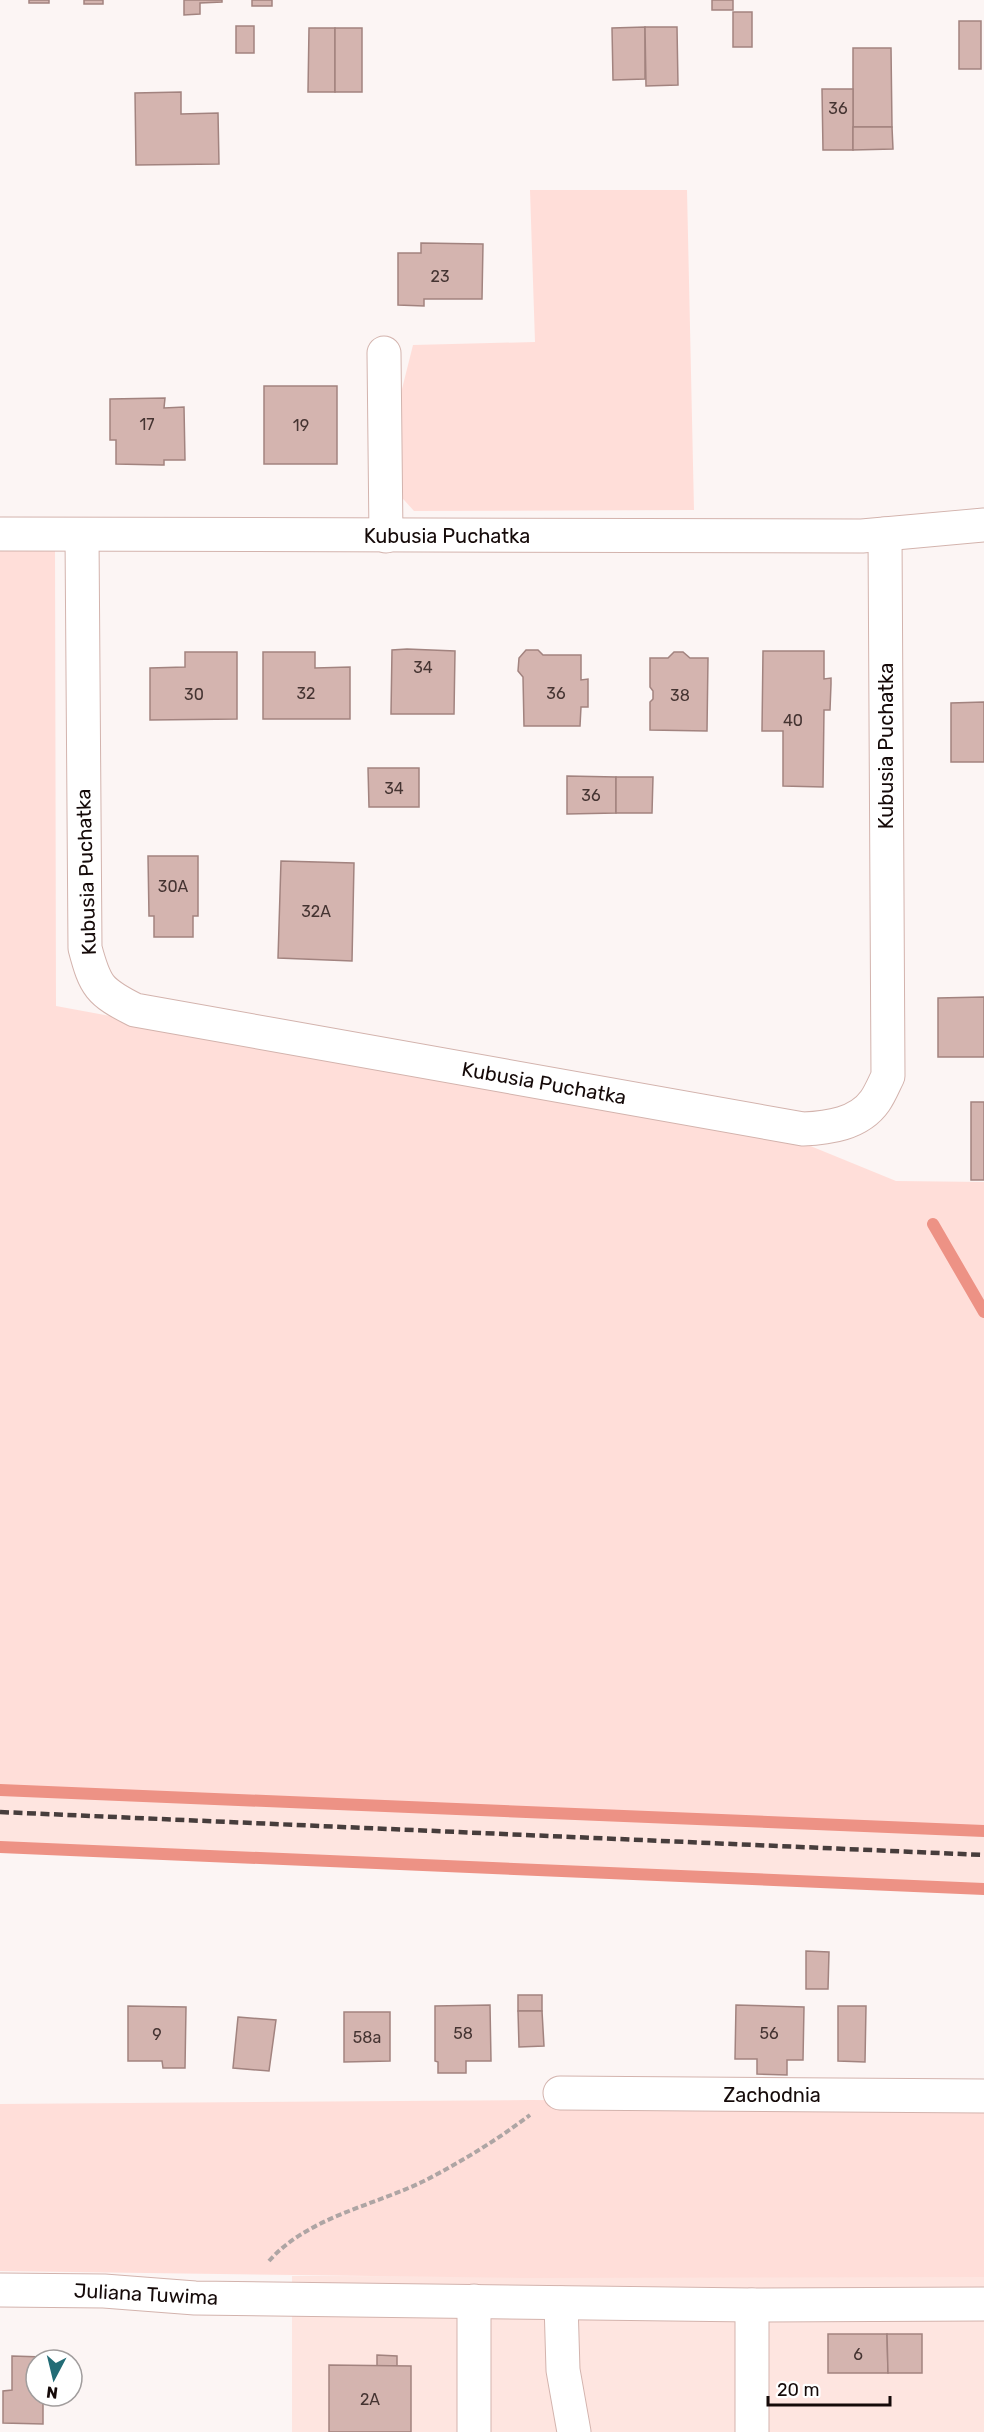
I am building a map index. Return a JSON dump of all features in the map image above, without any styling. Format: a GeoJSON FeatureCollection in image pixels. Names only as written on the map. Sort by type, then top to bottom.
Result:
{"type":"FeatureCollection","features":[{"type":"Feature","properties":{"kind":"street"},"geometry":{"type":"LineString","coordinates":[[384,353],[386,536]]}},
{"type":"Feature","properties":{"kind":"street","name":"Kubusia Puchatka"},"geometry":{"type":"LineString","coordinates":[[0,534],[825,537],[984,525]]}},
{"type":"Feature","properties":{"kind":"street","name":"Kubusia Puchatka"},"geometry":{"type":"LineString","coordinates":[[82,535],[85,948],[92,976],[110,997],[135,1010],[802,1129],[833,1127],[854,1118],[874,1103],[888,1076],[885,534]]}},
{"type":"Feature","properties":{"kind":"street","name":"Zachodnia"},"geometry":{"type":"LineString","coordinates":[[560,2093],[984,2096]]}},
{"type":"Feature","properties":{"kind":"street","name":"Juliana Tuwima"},"geometry":{"type":"LineString","coordinates":[[0,2289],[104,2291],[195,2298],[752,2305],[984,2304]]}},
{"type":"Feature","properties":{"kind":"street"},"geometry":{"type":"LineString","coordinates":[[474,2301],[474,2432]]}},
{"type":"Feature","properties":{"kind":"street"},"geometry":{"type":"LineString","coordinates":[[561,2303],[563,2370],[574,2432]]}},
{"type":"Feature","properties":{"kind":"street"},"geometry":{"type":"LineString","coordinates":[[752,2305],[752,2432]]}},
{"type":"Feature","properties":{"kind":"path"},"geometry":{"type":"LineString","coordinates":[[278,2299],[267,2264],[274,2256],[321,2222],[423,2181],[504,2134],[560,2093]]}},
{"type":"Feature","properties":{"kind":"shaded area"},"geometry":{"type":"Polygon","coordinates":[[[530,190],[687,190],[694,510],[414,511],[396,491],[396,413],[413,345],[535,342],[530,190]]]}},
{"type":"Feature","properties":{"kind":"shaded area"},"geometry":{"type":"Polygon","coordinates":[[[55,542],[56,1006],[808,1145],[896,1181],[984,1182],[984,1831],[0,1790],[0,544],[55,542]]]}},
{"type":"Feature","properties":{"kind":"shaded area"},"geometry":{"type":"Polygon","coordinates":[[[0,1790],[984,1831],[984,1889],[0,1847],[0,1790]]]}},
{"type":"Feature","properties":{"kind":"shaded area"},"geometry":{"type":"Polygon","coordinates":[[[530,2100],[984,2103],[984,2277],[526,2278],[0,2271],[0,2104],[530,2100]]]}},
{"type":"Feature","properties":{"kind":"shaded area"},"geometry":{"type":"Polygon","coordinates":[[[292,2276],[984,2277],[984,2432],[292,2432],[292,2276]]]}},
{"type":"Feature","properties":{"kind":"building"},"geometry":{"type":"Polygon","coordinates":[[[29,0],[49,0],[49,3],[29,3],[29,0]]]}},
{"type":"Feature","properties":{"kind":"building"},"geometry":{"type":"Polygon","coordinates":[[[84,0],[103,0],[103,4],[84,4],[84,0]]]}},
{"type":"Feature","properties":{"kind":"building"},"geometry":{"type":"Polygon","coordinates":[[[184,0],[222,0],[222,2],[200,3],[200,14],[184,15],[184,0]]]}},
{"type":"Feature","properties":{"kind":"building"},"geometry":{"type":"Polygon","coordinates":[[[252,0],[272,0],[272,6],[252,6],[252,0]]]}},
{"type":"Feature","properties":{"kind":"building"},"geometry":{"type":"Polygon","coordinates":[[[712,0],[733,0],[733,10],[712,10],[712,0]]]}},
{"type":"Feature","properties":{"kind":"building"},"geometry":{"type":"Polygon","coordinates":[[[733,12],[752,12],[752,47],[733,47],[733,12]]]}},
{"type":"Feature","properties":{"kind":"building"},"geometry":{"type":"Polygon","coordinates":[[[959,21],[981,21],[981,69],[959,69],[959,21]]]}},
{"type":"Feature","properties":{"kind":"building"},"geometry":{"type":"Polygon","coordinates":[[[236,26],[254,26],[254,53],[236,53],[236,26]]]}},
{"type":"Feature","properties":{"kind":"building"},"geometry":{"type":"Polygon","coordinates":[[[645,27],[645,79],[613,80],[612,28],[645,27]]]}},
{"type":"Feature","properties":{"kind":"building"},"geometry":{"type":"Polygon","coordinates":[[[645,27],[677,27],[678,85],[646,86],[645,27]]]}},
{"type":"Feature","properties":{"kind":"building"},"geometry":{"type":"Polygon","coordinates":[[[309,28],[335,28],[335,92],[308,92],[309,28]]]}},
{"type":"Feature","properties":{"kind":"building"},"geometry":{"type":"Polygon","coordinates":[[[335,28],[362,28],[362,92],[335,92],[335,28]]]}},
{"type":"Feature","properties":{"kind":"building"},"geometry":{"type":"Polygon","coordinates":[[[853,48],[891,48],[892,127],[853,127],[853,48]]]}},
{"type":"Feature","properties":{"kind":"building"},"geometry":{"type":"Polygon","coordinates":[[[822,89],[853,89],[853,150],[823,150],[822,89]]]}},
{"type":"Feature","properties":{"kind":"building"},"geometry":{"type":"Polygon","coordinates":[[[181,92],[181,114],[218,113],[219,164],[136,165],[135,93],[181,92]]]}},
{"type":"Feature","properties":{"kind":"building"},"geometry":{"type":"Polygon","coordinates":[[[853,127],[892,127],[893,149],[853,150],[853,127]]]}},
{"type":"Feature","properties":{"kind":"building"},"geometry":{"type":"Polygon","coordinates":[[[421,243],[483,244],[482,299],[424,299],[424,306],[398,305],[398,253],[421,253],[421,243]]]}},
{"type":"Feature","properties":{"kind":"building"},"geometry":{"type":"Polygon","coordinates":[[[264,386],[337,386],[337,464],[264,464],[264,386]]]}},
{"type":"Feature","properties":{"kind":"building"},"geometry":{"type":"Polygon","coordinates":[[[165,398],[164,408],[184,407],[185,460],[164,460],[164,465],[116,464],[116,440],[110,440],[110,399],[165,398]]]}},
{"type":"Feature","properties":{"kind":"building"},"geometry":{"type":"Polygon","coordinates":[[[392,650],[455,651],[454,714],[391,714],[392,650]]]}},
{"type":"Feature","properties":{"kind":"building"},"geometry":{"type":"Polygon","coordinates":[[[526,650],[538,650],[543,655],[581,655],[581,680],[588,679],[588,707],[581,707],[580,726],[524,726],[523,677],[518,671],[519,658],[526,650]]]}},
{"type":"Feature","properties":{"kind":"building"},"geometry":{"type":"Polygon","coordinates":[[[763,651],[824,651],[824,679],[831,678],[831,684],[830,710],[824,710],[823,787],[783,786],[783,731],[762,731],[763,651]]]}},
{"type":"Feature","properties":{"kind":"building"},"geometry":{"type":"Polygon","coordinates":[[[185,652],[237,652],[237,719],[150,720],[150,668],[185,667],[185,652]]]}},
{"type":"Feature","properties":{"kind":"building"},"geometry":{"type":"Polygon","coordinates":[[[263,652],[315,652],[315,668],[350,667],[350,719],[263,719],[263,652]]]}},
{"type":"Feature","properties":{"kind":"building"},"geometry":{"type":"Polygon","coordinates":[[[674,652],[683,652],[690,658],[708,658],[707,731],[650,730],[650,702],[653,699],[653,691],[650,687],[650,658],[668,658],[674,652]]]}},
{"type":"Feature","properties":{"kind":"building"},"geometry":{"type":"Polygon","coordinates":[[[984,702],[984,762],[951,762],[951,703],[984,702]]]}},
{"type":"Feature","properties":{"kind":"building"},"geometry":{"type":"Polygon","coordinates":[[[368,768],[419,768],[419,807],[369,807],[368,768]]]}},
{"type":"Feature","properties":{"kind":"building"},"geometry":{"type":"Polygon","coordinates":[[[567,776],[616,777],[616,813],[567,814],[567,776]]]}},
{"type":"Feature","properties":{"kind":"building"},"geometry":{"type":"Polygon","coordinates":[[[616,777],[653,777],[652,813],[616,813],[616,777]]]}},
{"type":"Feature","properties":{"kind":"building"},"geometry":{"type":"Polygon","coordinates":[[[148,856],[198,856],[198,916],[193,916],[193,937],[154,937],[154,916],[149,916],[148,856]]]}},
{"type":"Feature","properties":{"kind":"building"},"geometry":{"type":"Polygon","coordinates":[[[281,861],[354,863],[352,961],[278,958],[281,861]]]}},
{"type":"Feature","properties":{"kind":"building"},"geometry":{"type":"Polygon","coordinates":[[[984,997],[984,1057],[938,1057],[938,998],[984,997]]]}},
{"type":"Feature","properties":{"kind":"building"},"geometry":{"type":"Polygon","coordinates":[[[971,1102],[984,1102],[984,1180],[971,1180],[971,1102]]]}},
{"type":"Feature","properties":{"kind":"building"},"geometry":{"type":"Polygon","coordinates":[[[806,1951],[829,1952],[828,1989],[806,1989],[806,1951]]]}},
{"type":"Feature","properties":{"kind":"building"},"geometry":{"type":"Polygon","coordinates":[[[518,1995],[542,1995],[542,2011],[518,2011],[518,1995]]]}},
{"type":"Feature","properties":{"kind":"building"},"geometry":{"type":"Polygon","coordinates":[[[490,2005],[491,2061],[466,2061],[466,2073],[438,2073],[438,2062],[435,2061],[435,2006],[490,2005]]]}},
{"type":"Feature","properties":{"kind":"building"},"geometry":{"type":"Polygon","coordinates":[[[736,2005],[804,2007],[803,2060],[787,2060],[787,2075],[757,2074],[757,2059],[735,2059],[736,2005]]]}},
{"type":"Feature","properties":{"kind":"building"},"geometry":{"type":"Polygon","coordinates":[[[128,2006],[186,2007],[185,2068],[163,2068],[162,2061],[128,2061],[128,2006]]]}},
{"type":"Feature","properties":{"kind":"building"},"geometry":{"type":"Polygon","coordinates":[[[838,2006],[866,2006],[865,2062],[838,2061],[838,2006]]]}},
{"type":"Feature","properties":{"kind":"building"},"geometry":{"type":"Polygon","coordinates":[[[518,2011],[542,2011],[544,2046],[519,2047],[518,2011]]]}},
{"type":"Feature","properties":{"kind":"building"},"geometry":{"type":"Polygon","coordinates":[[[344,2012],[390,2012],[390,2061],[344,2062],[344,2012]]]}},
{"type":"Feature","properties":{"kind":"building"},"geometry":{"type":"Polygon","coordinates":[[[238,2017],[276,2020],[269,2071],[233,2068],[238,2017]]]}},
{"type":"Feature","properties":{"kind":"building"},"geometry":{"type":"Polygon","coordinates":[[[828,2334],[887,2334],[888,2373],[828,2373],[828,2334]]]}},
{"type":"Feature","properties":{"kind":"building"},"geometry":{"type":"Polygon","coordinates":[[[887,2334],[922,2334],[922,2373],[888,2373],[887,2334]]]}},
{"type":"Feature","properties":{"kind":"building"},"geometry":{"type":"Polygon","coordinates":[[[377,2355],[397,2356],[397,2366],[377,2366],[377,2355]]]}},
{"type":"Feature","properties":{"kind":"building"},"geometry":{"type":"Polygon","coordinates":[[[12,2356],[24,2356],[24,2408],[43,2408],[43,2424],[3,2423],[3,2391],[12,2390],[12,2356]]]}},
{"type":"Feature","properties":{"kind":"building"},"geometry":{"type":"Polygon","coordinates":[[[329,2365],[411,2366],[411,2432],[329,2432],[329,2365]]]}},
{"type":"Feature","properties":{"kind":"waterway"},"geometry":{"type":"LineString","coordinates":[[933,1224],[984,1312]]}},
{"type":"Feature","properties":{"kind":"waterway"},"geometry":{"type":"LineString","coordinates":[[0,1790],[984,1831]]}},
{"type":"Feature","properties":{"kind":"waterway"},"geometry":{"type":"LineString","coordinates":[[0,1847],[984,1889]]}},
{"type":"Feature","properties":{"kind":"railway"},"geometry":{"type":"LineString","coordinates":[[0,1812],[984,1855]]}}]}
